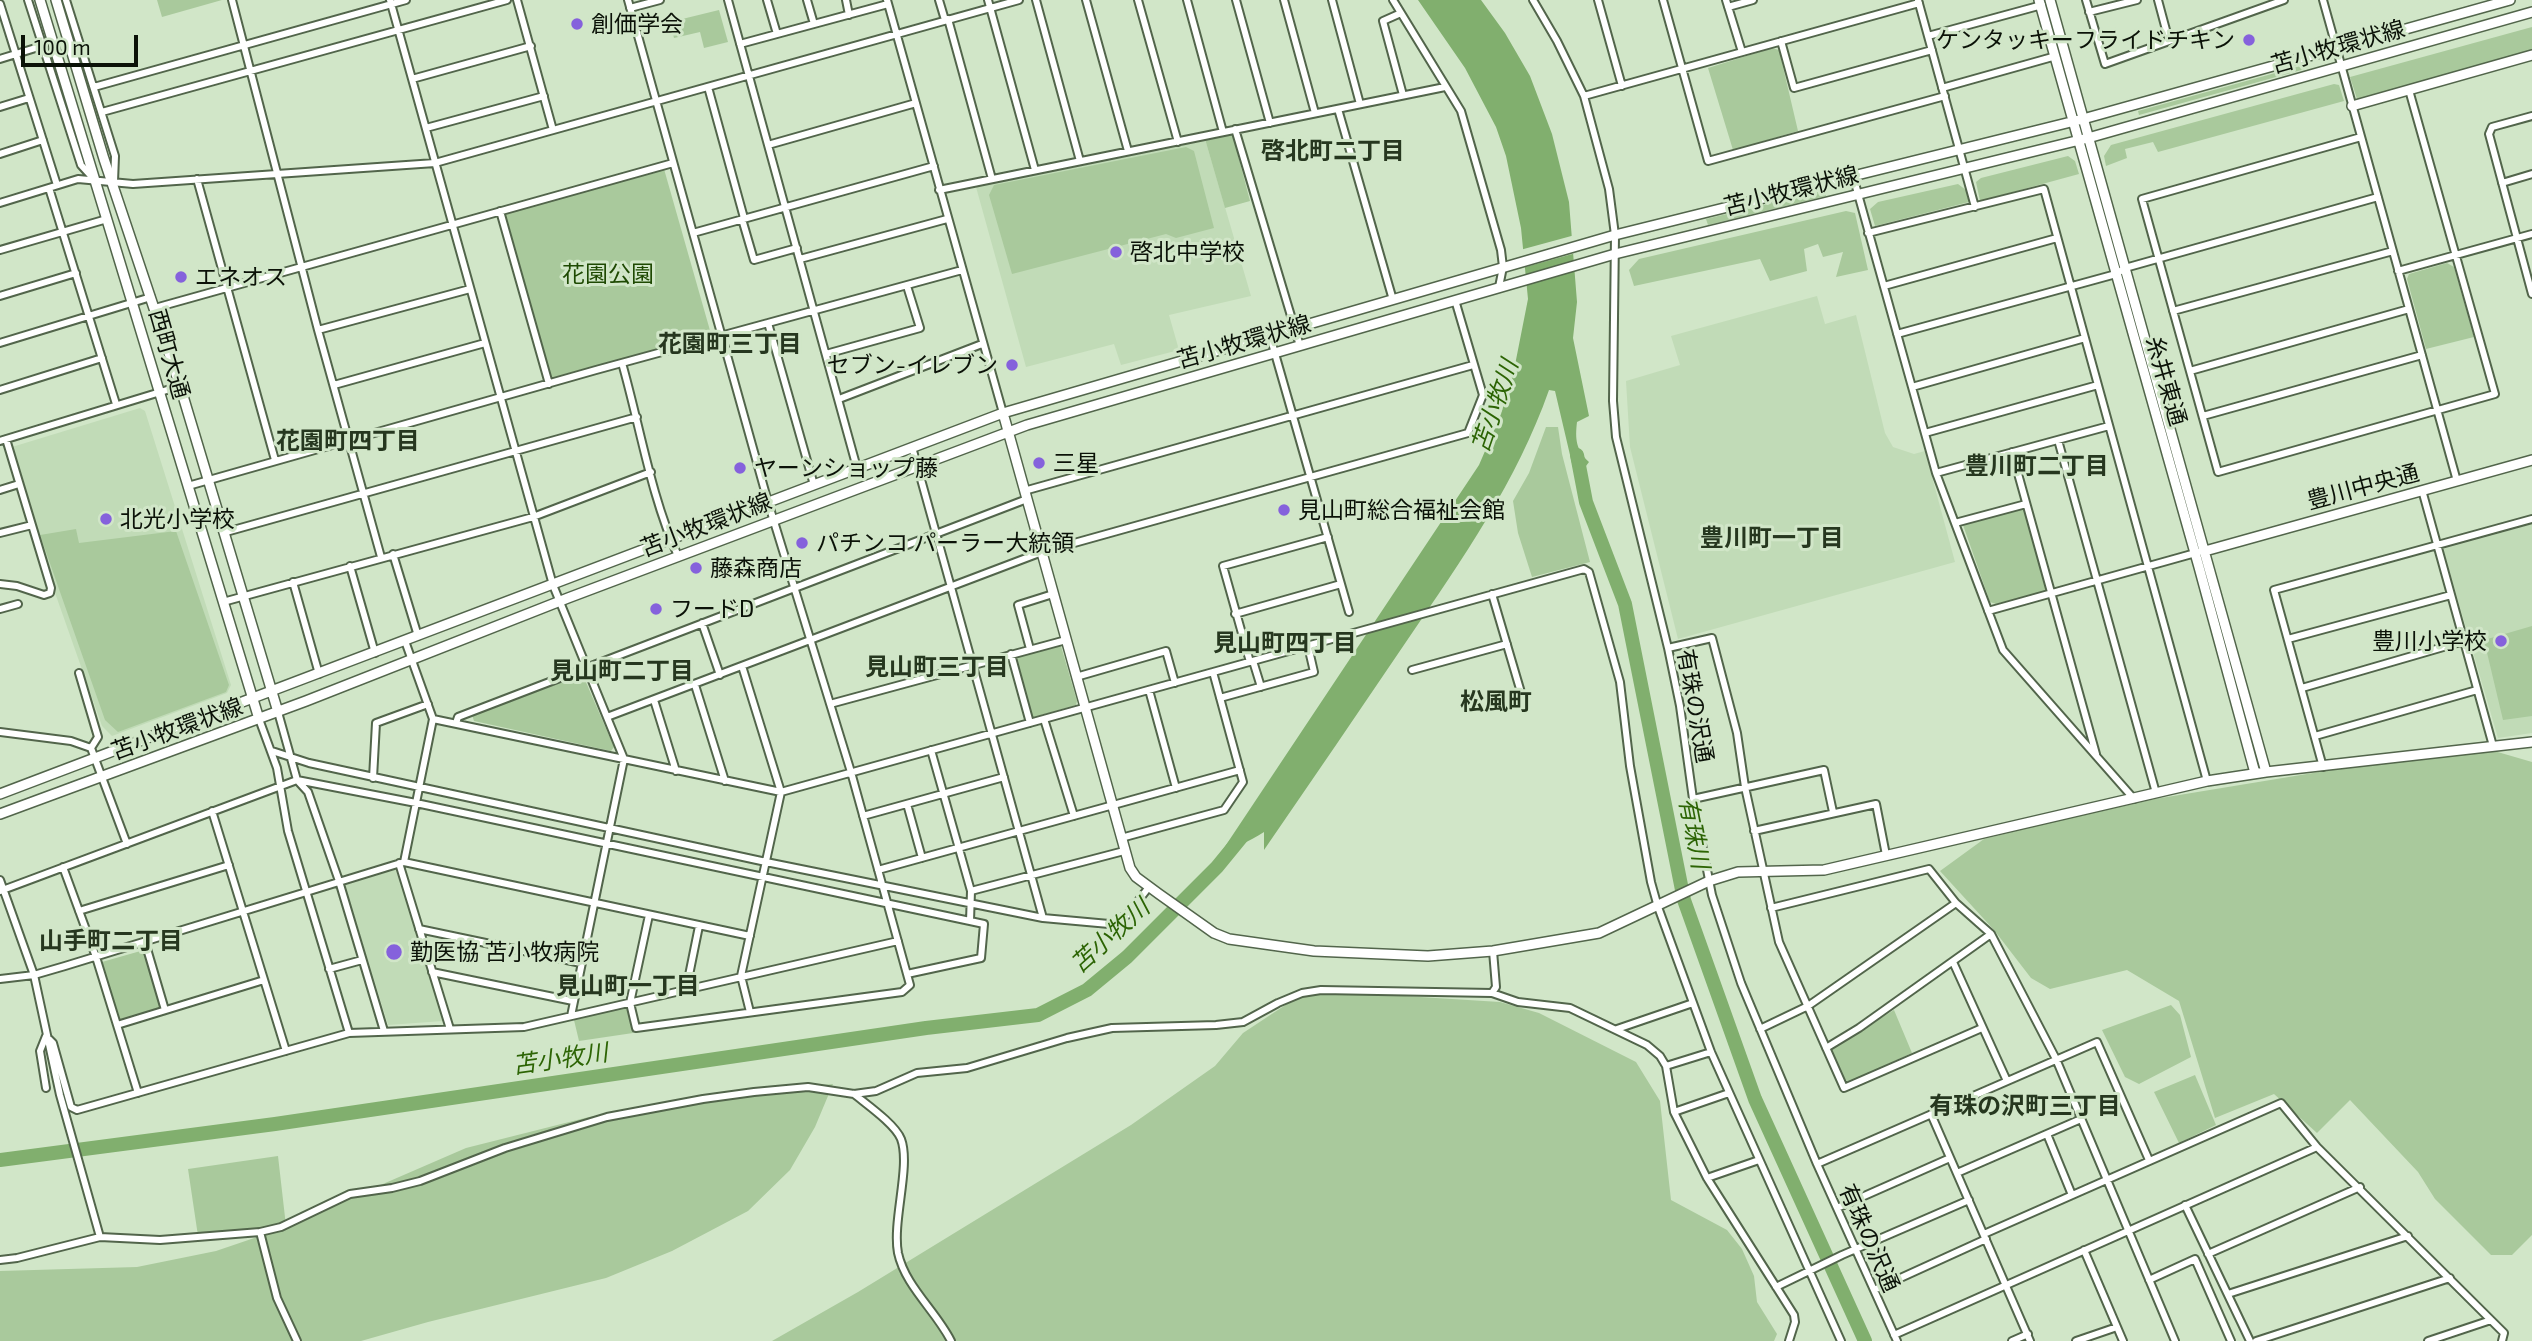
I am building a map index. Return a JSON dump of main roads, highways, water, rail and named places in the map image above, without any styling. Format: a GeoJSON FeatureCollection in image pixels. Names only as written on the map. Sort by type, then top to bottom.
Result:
{"type":"FeatureCollection","features":[{"type":"Feature","properties":{"kind":"waterway","name":"有珠川"},"geometry":{"type":"LineString","coordinates":[[1577,455],[1586,502],[1625,604],[1684,900],[1755,1099],[1865,1341]]}},
{"type":"Feature","properties":{"kind":"waterway","name":"苫小牧川"},"geometry":{"type":"LineString","coordinates":[[0,1160],[275,1124],[926,1028],[1038,1015],[1087,990],[1127,957],[1217,867],[1244,834]]}},
{"type":"Feature","properties":{"kind":"place","name":"創価学会"},"geometry":{"type":"Point","coordinates":[577,24]}},
{"type":"Feature","properties":{"kind":"place","name":"ケンタッキーフライドチキン"},"geometry":{"type":"Point","coordinates":[2249,40]}},
{"type":"Feature","properties":{"kind":"place","name":"啓北中学校"},"geometry":{"type":"Point","coordinates":[1116,252]}},
{"type":"Feature","properties":{"kind":"place","name":"エネオス"},"geometry":{"type":"Point","coordinates":[181,277]}},
{"type":"Feature","properties":{"kind":"place","name":"セブン-イレブン"},"geometry":{"type":"Point","coordinates":[1012,365]}},
{"type":"Feature","properties":{"kind":"place","name":"三星"},"geometry":{"type":"Point","coordinates":[1039,463]}},
{"type":"Feature","properties":{"kind":"place","name":"ヤーンショップ藤"},"geometry":{"type":"Point","coordinates":[740,468]}},
{"type":"Feature","properties":{"kind":"place","name":"見山町総合福祉会館"},"geometry":{"type":"Point","coordinates":[1284,510]}},
{"type":"Feature","properties":{"kind":"place","name":"北光小学校"},"geometry":{"type":"Point","coordinates":[106,519]}},
{"type":"Feature","properties":{"kind":"place","name":"パチンコ パーラー大統領"},"geometry":{"type":"Point","coordinates":[802,543]}},
{"type":"Feature","properties":{"kind":"place","name":"藤森商店"},"geometry":{"type":"Point","coordinates":[696,568]}},
{"type":"Feature","properties":{"kind":"place","name":"フードD"},"geometry":{"type":"Point","coordinates":[656,609]}},
{"type":"Feature","properties":{"kind":"place","name":"豊川小学校"},"geometry":{"type":"Point","coordinates":[2501,641]}},
{"type":"Feature","properties":{"kind":"place","name":"勤医協 苫小牧病院"},"geometry":{"type":"Point","coordinates":[394,952]}},
{"type":"Feature","properties":{"kind":"district","name":"啓北町二丁目"},"geometry":{"type":"Point","coordinates":[1333,151]}},
{"type":"Feature","properties":{"kind":"district","name":"花園町三丁目"},"geometry":{"type":"Point","coordinates":[730,344]}},
{"type":"Feature","properties":{"kind":"district","name":"花園町四丁目"},"geometry":{"type":"Point","coordinates":[348,441]}},
{"type":"Feature","properties":{"kind":"district","name":"豊川町二丁目"},"geometry":{"type":"Point","coordinates":[2037,466]}},
{"type":"Feature","properties":{"kind":"district","name":"豊川町一丁目"},"geometry":{"type":"Point","coordinates":[1772,538]}},
{"type":"Feature","properties":{"kind":"district","name":"見山町四丁目"},"geometry":{"type":"Point","coordinates":[1285,643]}},
{"type":"Feature","properties":{"kind":"district","name":"見山町三丁目"},"geometry":{"type":"Point","coordinates":[937,667]}},
{"type":"Feature","properties":{"kind":"district","name":"見山町二丁目"},"geometry":{"type":"Point","coordinates":[622,671]}},
{"type":"Feature","properties":{"kind":"district","name":"松風町"},"geometry":{"type":"Point","coordinates":[1496,702]}},
{"type":"Feature","properties":{"kind":"district","name":"山手町二丁目"},"geometry":{"type":"Point","coordinates":[111,941]}},
{"type":"Feature","properties":{"kind":"district","name":"見山町一丁目"},"geometry":{"type":"Point","coordinates":[628,986]}},
{"type":"Feature","properties":{"kind":"district","name":"有珠の沢町三丁目"},"geometry":{"type":"Point","coordinates":[2025,1106]}},
{"type":"Feature","properties":{"kind":"park label","name":"花園公園"},"geometry":{"type":"Point","coordinates":[608,274]}}]}
